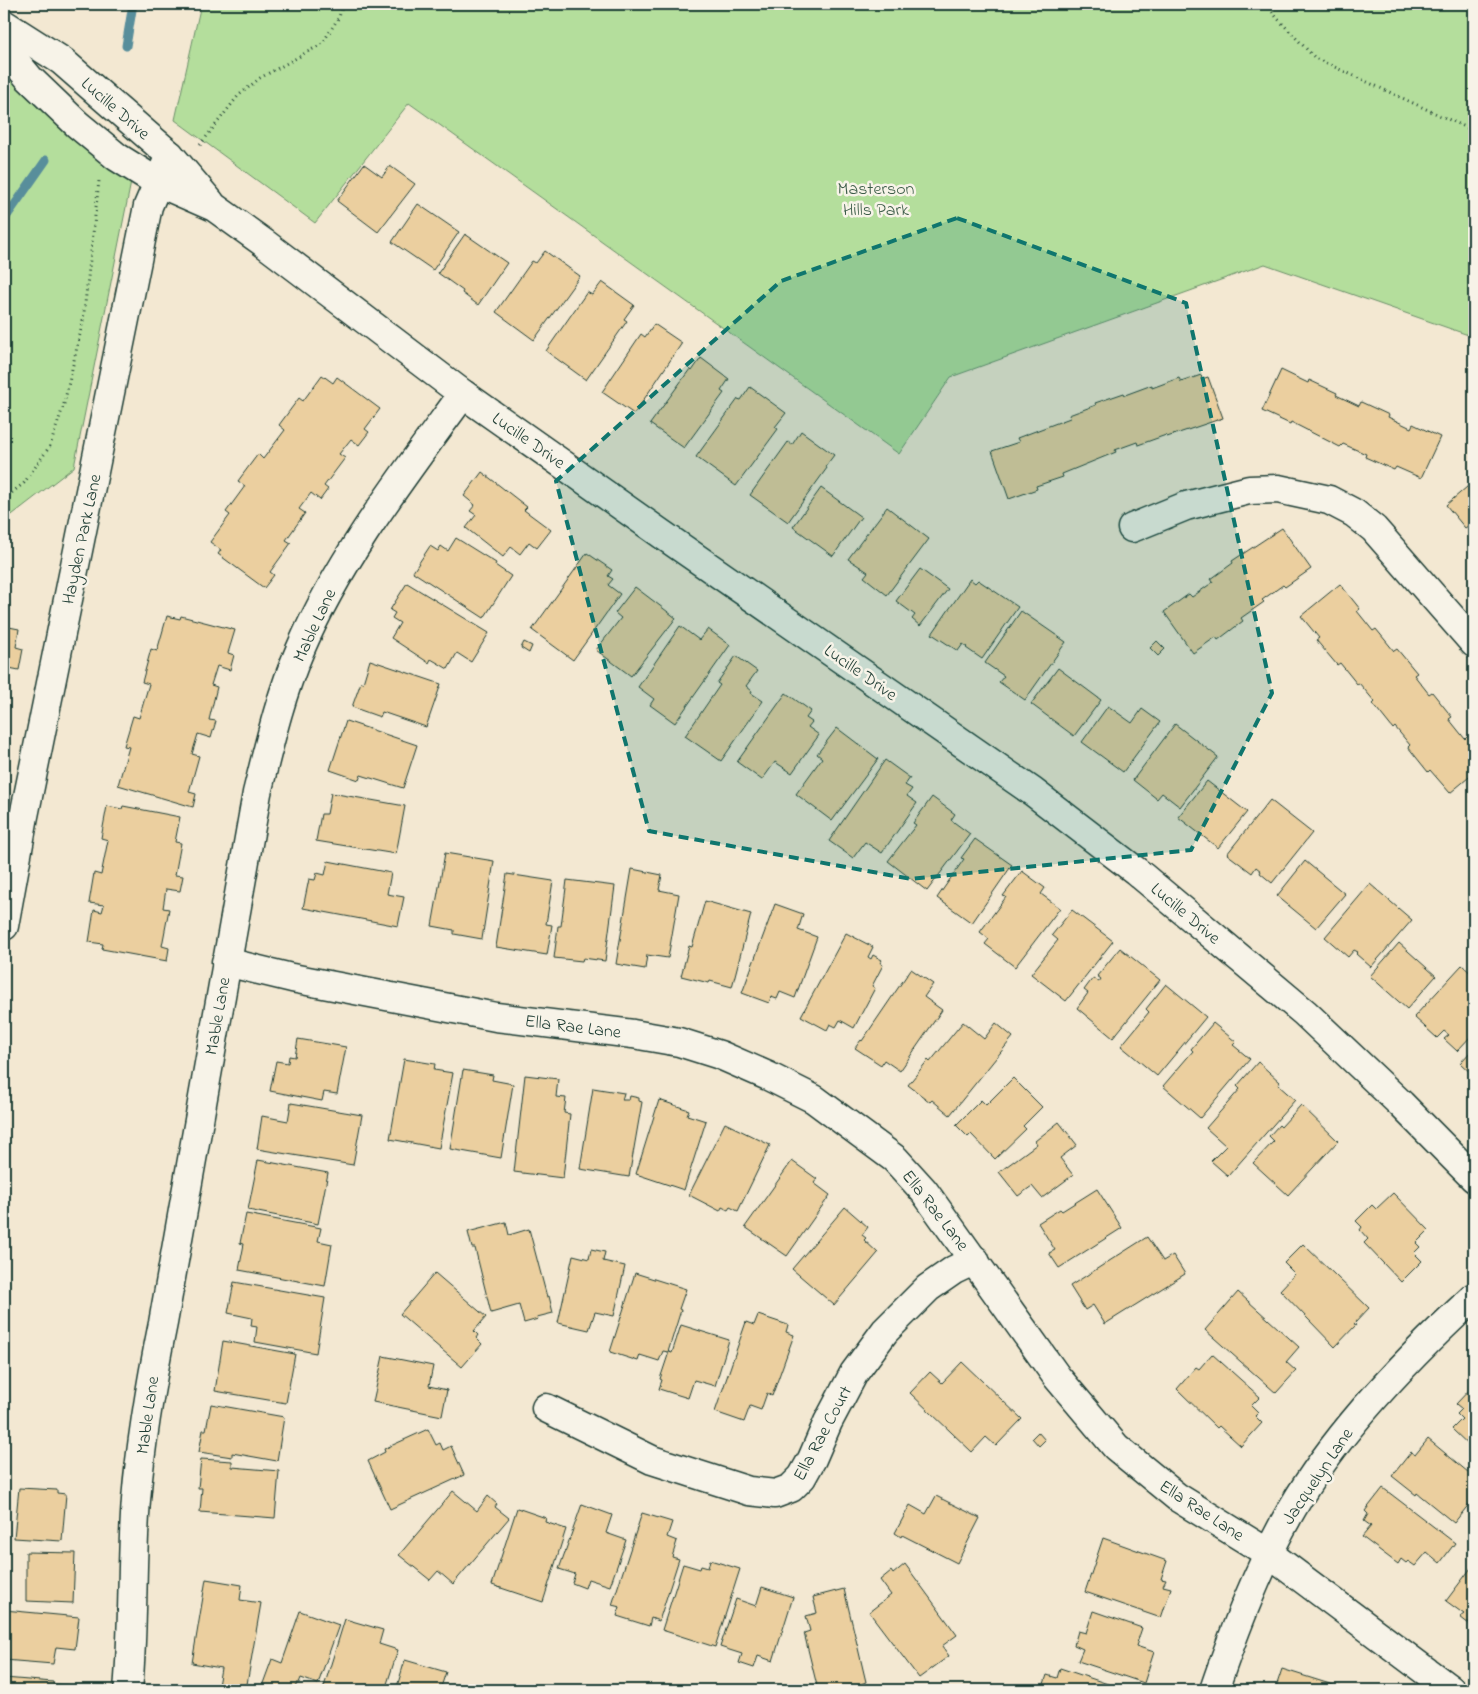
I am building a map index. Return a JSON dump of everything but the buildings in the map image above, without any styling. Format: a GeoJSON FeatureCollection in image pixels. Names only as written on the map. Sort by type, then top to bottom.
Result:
{"type":"FeatureCollection","features":[{"type":"Feature","properties":{"kind":"street","name":"Lucille Drive"},"geometry":{"type":"LineString","coordinates":[[4,24],[62,61],[170,155],[214,207]]}},
{"type":"Feature","properties":{"kind":"street","name":"Lucille Drive"},"geometry":{"type":"LineString","coordinates":[[4,48],[30,78],[77,124],[117,156],[157,182],[214,207],[463,394],[1033,792],[1129,865],[1305,1013],[1401,1104],[1474,1178]]}},
{"type":"Feature","properties":{"kind":"street","name":"Hayden Park Lane"},"geometry":{"type":"LineString","coordinates":[[4,926],[24,816],[148,206],[170,155]]}},
{"type":"Feature","properties":{"kind":"street","name":"Mable Lane"},"geometry":{"type":"LineString","coordinates":[[128,1690],[132,1648],[136,1502],[149,1389],[163,1323],[257,793],[271,735],[299,652],[324,599],[376,515],[463,394]]}},
{"type":"Feature","properties":{"kind":"street"},"geometry":{"type":"LineString","coordinates":[[1132,528],[1186,506],[1249,490],[1278,489],[1329,500],[1354,514],[1374,529],[1474,643]]}},
{"type":"Feature","properties":{"kind":"street","name":"Ella Rae Lane"},"geometry":{"type":"LineString","coordinates":[[226,962],[292,978],[496,1017],[633,1034],[679,1042],[720,1055],[814,1099],[895,1159],[924,1191],[975,1260],[1057,1378],[1116,1447],[1177,1497],[1268,1553],[1451,1690]]}},
{"type":"Feature","properties":{"kind":"street","name":"Ella Rae Court"},"geometry":{"type":"LineString","coordinates":[[546,1408],[652,1460],[749,1491],[775,1494],[791,1488],[802,1478],[828,1422],[854,1373],[885,1331],[928,1288],[954,1270],[975,1260]]}},
{"type":"Feature","properties":{"kind":"street","name":"Jacquelyn Lane"},"geometry":{"type":"LineString","coordinates":[[1214,1690],[1226,1654],[1268,1553],[1292,1508],[1352,1425],[1425,1345],[1474,1298]]}},
{"type":"Feature","properties":{"kind":"path"},"geometry":{"type":"LineString","coordinates":[[199,148],[238,96],[260,78],[322,44],[339,17],[343,4]]}},
{"type":"Feature","properties":{"kind":"path"},"geometry":{"type":"LineString","coordinates":[[1266,4],[1315,58],[1474,131]]}},
{"type":"Feature","properties":{"kind":"path"},"geometry":{"type":"LineString","coordinates":[[4,499],[24,482],[50,446],[64,404],[83,322],[99,179]]}},
{"type":"Feature","properties":{"kind":"highlighted area"},"geometry":{"type":"Polygon","coordinates":[[[957,218],[1186,303],[1272,693],[1191,850],[911,879],[649,831],[556,481],[781,281],[957,218]]]}},
{"type":"Feature","properties":{"kind":"green space","name":"Masterson Hills Park"},"geometry":{"type":"Polygon","coordinates":[[[201,4],[1474,4],[1474,337],[1265,264],[951,377],[899,454],[409,103],[315,223],[175,120],[201,4]]]}},
{"type":"Feature","properties":{"kind":"green space"},"geometry":{"type":"Polygon","coordinates":[[[4,72],[131,182],[74,467],[4,521],[4,72]]]}},
{"type":"Feature","properties":{"kind":"waterway"},"geometry":{"type":"LineString","coordinates":[[126,46],[133,4]]}},
{"type":"Feature","properties":{"kind":"waterway"},"geometry":{"type":"LineString","coordinates":[[4,220],[46,160]]}}]}
